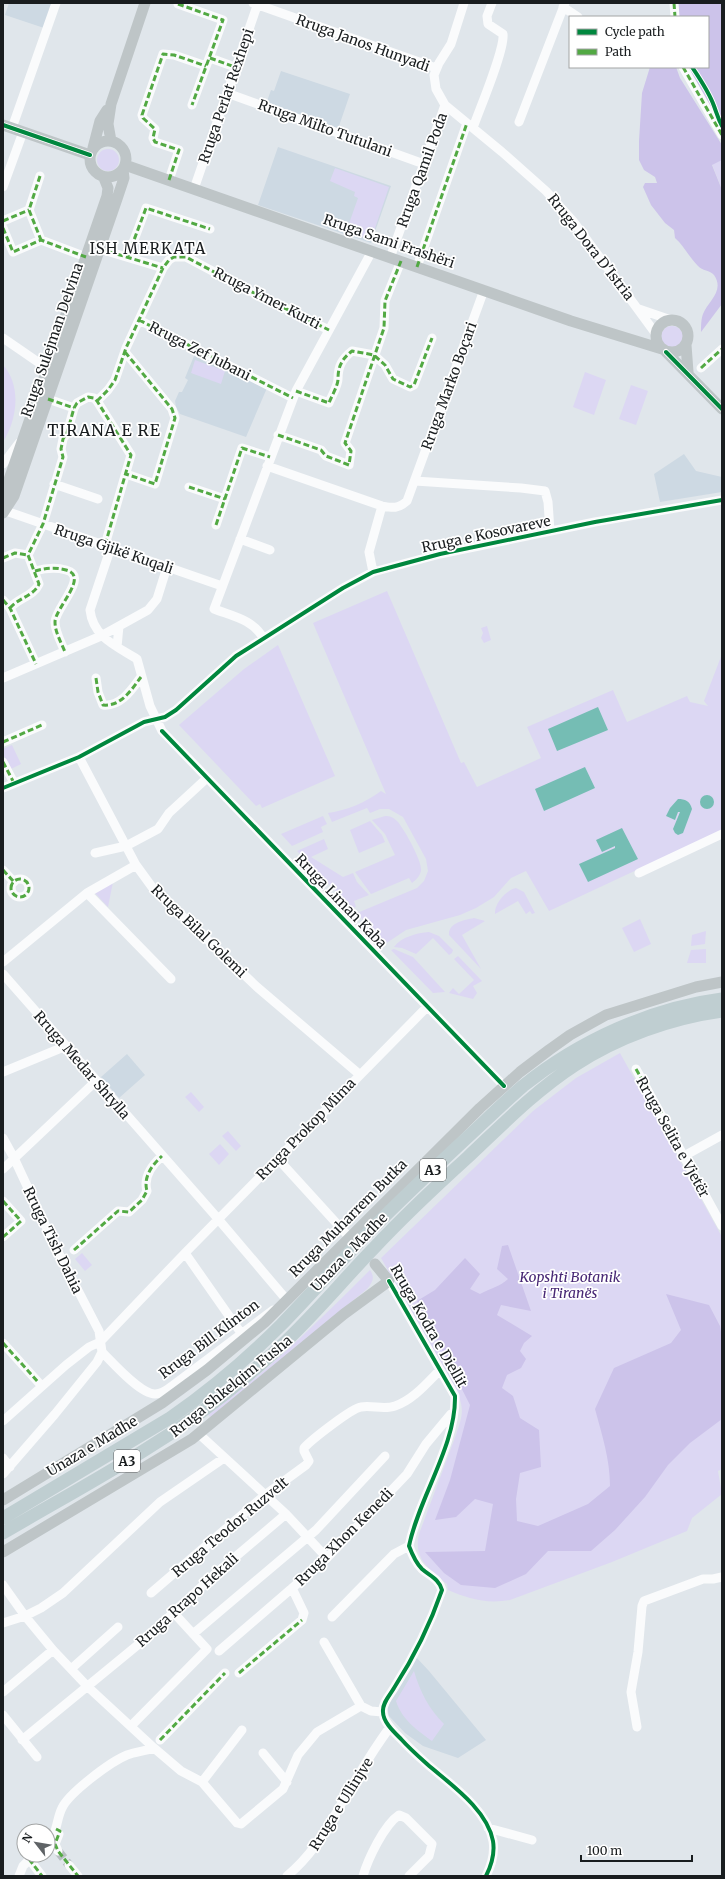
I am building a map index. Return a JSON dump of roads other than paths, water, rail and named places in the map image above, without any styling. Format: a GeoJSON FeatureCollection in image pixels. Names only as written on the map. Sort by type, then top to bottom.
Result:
{"type":"FeatureCollection","features":[{"type":"Feature","properties":{"kind":"highway"},"geometry":{"type":"LineString","coordinates":[[722,990],[671,1003],[585,1040],[581,1055],[592,1061],[646,1037],[692,1024],[722,1018]]}},
{"type":"Feature","properties":{"kind":"highway","name":"Unaza e Madhe"},"geometry":{"type":"LineString","coordinates":[[3,1533],[140,1454],[229,1390],[272,1354],[375,1246],[444,1179],[522,1106],[559,1077],[581,1055],[619,1028],[657,1014],[685,1006],[722,999]]}},
{"type":"Feature","properties":{"kind":"highway","name":"Unaza e Madhe"},"geometry":{"type":"LineString","coordinates":[[3,1518],[170,1418],[196,1400],[280,1326],[369,1232],[502,1104],[546,1070],[581,1055],[605,1048],[639,1033],[676,1020],[722,1011]]}},
{"type":"Feature","properties":{"kind":"highway"},"geometry":{"type":"LineString","coordinates":[[3,1510],[87,1461],[101,1459]]}},
{"type":"Feature","properties":{"kind":"highway"},"geometry":{"type":"LineString","coordinates":[[3,1540],[46,1512],[62,1499]]}},
{"type":"Feature","properties":{"kind":"main road"},"geometry":{"type":"LineString","coordinates":[[91,151],[98,144],[111,141],[118,144],[126,157],[124,168],[117,175],[111,178],[104,178],[94,172],[90,166],[91,151],[100,122],[110,104],[146,3]]}},
{"type":"Feature","properties":{"kind":"main road"},"geometry":{"type":"LineString","coordinates":[[110,104],[108,124],[111,141]]}},
{"type":"Feature","properties":{"kind":"main road"},"geometry":{"type":"LineString","coordinates":[[7,126],[91,151]]}},
{"type":"Feature","properties":{"kind":"main road","name":"Rruga Sami Frashëri"},"geometry":{"type":"LineString","coordinates":[[124,168],[169,180],[571,321],[664,350]]}},
{"type":"Feature","properties":{"kind":"main road","name":"Rruga Sulejman Delvina"},"geometry":{"type":"LineString","coordinates":[[7,495],[48,399],[123,181],[124,168]]}},
{"type":"Feature","properties":{"kind":"main road","name":"Rruga Sulejman Delvina"},"geometry":{"type":"LineString","coordinates":[[7,495],[34,409],[108,193],[104,178]]}},
{"type":"Feature","properties":{"kind":"main road"},"geometry":{"type":"LineString","coordinates":[[643,343],[656,334],[662,324],[671,320],[681,322],[688,330],[688,340],[686,345],[688,372]]}},
{"type":"Feature","properties":{"kind":"main road"},"geometry":{"type":"LineString","coordinates":[[656,334],[658,344],[688,372],[722,409]]}},
{"type":"Feature","properties":{"kind":"main road"},"geometry":{"type":"LineString","coordinates":[[664,350],[677,352],[686,345]]}},
{"type":"Feature","properties":{"kind":"main road"},"geometry":{"type":"LineString","coordinates":[[4,511],[7,495]]}},
{"type":"Feature","properties":{"kind":"main road","name":"Rruga Muharrem Butka"},"geometry":{"type":"LineString","coordinates":[[3,1500],[173,1400],[265,1322],[278,1307],[351,1239],[504,1086],[561,1041],[606,1016],[696,987],[722,982]]}},
{"type":"Feature","properties":{"kind":"main road","name":"Rruga Kodra e Diellit"},"geometry":{"type":"LineString","coordinates":[[375,1264],[388,1281]]}},
{"type":"Feature","properties":{"kind":"main road","name":"Rruga Shkelqim Fusha"},"geometry":{"type":"LineString","coordinates":[[3,1552],[196,1430],[388,1281]]}},
{"type":"Feature","properties":{"kind":"main road"},"geometry":{"type":"LineString","coordinates":[[173,1400],[196,1430]]}},
{"type":"Feature","properties":{"kind":"street"},"geometry":{"type":"LineString","coordinates":[[7,126],[56,3]]}},
{"type":"Feature","properties":{"kind":"street"},"geometry":{"type":"LineString","coordinates":[[436,68],[451,44],[464,3]]}},
{"type":"Feature","properties":{"kind":"street"},"geometry":{"type":"LineString","coordinates":[[417,267],[504,39],[503,34],[488,24],[488,16],[492,3]]}},
{"type":"Feature","properties":{"kind":"street"},"geometry":{"type":"LineString","coordinates":[[674,3],[675,16]]}},
{"type":"Feature","properties":{"kind":"street"},"geometry":{"type":"LineString","coordinates":[[178,4],[223,20],[192,106]]}},
{"type":"Feature","properties":{"kind":"street","name":"Rruga Janos Hunyadi"},"geometry":{"type":"LineString","coordinates":[[256,4],[436,68],[435,83],[439,96],[445,105]]}},
{"type":"Feature","properties":{"kind":"street","name":"Rruga Perlat Rexhepi"},"geometry":{"type":"LineString","coordinates":[[194,189],[256,4]]}},
{"type":"Feature","properties":{"kind":"street"},"geometry":{"type":"LineString","coordinates":[[519,122],[564,5],[577,16]]}},
{"type":"Feature","properties":{"kind":"street"},"geometry":{"type":"LineString","coordinates":[[169,180],[179,150],[155,142],[153,138],[155,129],[143,118],[142,115],[163,54],[235,67]]}},
{"type":"Feature","properties":{"kind":"street"},"geometry":{"type":"LineString","coordinates":[[684,68],[722,135]]}},
{"type":"Feature","properties":{"kind":"street","name":"Rruga Milto Tutulani"},"geometry":{"type":"LineString","coordinates":[[227,93],[424,164]]}},
{"type":"Feature","properties":{"kind":"street","name":"Rruga Dora D'Istria"},"geometry":{"type":"LineString","coordinates":[[445,105],[549,194],[573,221],[656,334]]}},
{"type":"Feature","properties":{"kind":"street","name":"Rruga Qamil Poda"},"geometry":{"type":"LineString","coordinates":[[278,435],[321,450],[326,456],[349,465],[351,451],[345,443],[384,328],[385,300],[395,259],[424,164],[445,105]]}},
{"type":"Feature","properties":{"kind":"street"},"geometry":{"type":"LineString","coordinates":[[3,187],[23,132]]}},
{"type":"Feature","properties":{"kind":"street"},"geometry":{"type":"LineString","coordinates":[[40,176],[28,210],[42,240]]}},
{"type":"Feature","properties":{"kind":"street"},"geometry":{"type":"LineString","coordinates":[[128,256],[146,208],[210,230]]}},
{"type":"Feature","properties":{"kind":"street"},"geometry":{"type":"LineString","coordinates":[[3,221],[28,210]]}},
{"type":"Feature","properties":{"kind":"street"},"geometry":{"type":"LineString","coordinates":[[3,228],[13,252],[42,240],[86,257]]}},
{"type":"Feature","properties":{"kind":"street"},"geometry":{"type":"LineString","coordinates":[[100,249],[128,256],[163,268]]}},
{"type":"Feature","properties":{"kind":"street"},"geometry":{"type":"LineString","coordinates":[[263,638],[259,630],[247,621],[214,609],[294,394],[372,251]]}},
{"type":"Feature","properties":{"kind":"street","name":"Rruga Ymer Kurti"},"geometry":{"type":"LineString","coordinates":[[139,320],[163,268],[169,260],[174,257],[186,257],[248,290],[329,330]]}},
{"type":"Feature","properties":{"kind":"street","name":"Rruga Marko Boçari"},"geometry":{"type":"LineString","coordinates":[[382,506],[393,508],[401,507],[407,501],[484,290]]}},
{"type":"Feature","properties":{"kind":"street"},"geometry":{"type":"LineString","coordinates":[[639,309],[671,320]]}},
{"type":"Feature","properties":{"kind":"street","name":"Rruga Zef Jubani"},"geometry":{"type":"LineString","coordinates":[[97,401],[115,380],[139,320],[294,394],[329,403],[338,379],[337,374],[343,358],[352,352],[374,355]]}},
{"type":"Feature","properties":{"kind":"street"},"geometry":{"type":"LineString","coordinates":[[3,338],[48,369]]}},
{"type":"Feature","properties":{"kind":"street"},"geometry":{"type":"LineString","coordinates":[[374,355],[385,365],[393,379],[410,387],[414,386],[432,338]]}},
{"type":"Feature","properties":{"kind":"street"},"geometry":{"type":"LineString","coordinates":[[700,368],[722,349]]}},
{"type":"Feature","properties":{"kind":"street"},"geometry":{"type":"LineString","coordinates":[[125,352],[172,409],[175,418],[156,484],[126,474]]}},
{"type":"Feature","properties":{"kind":"street"},"geometry":{"type":"LineString","coordinates":[[10,608],[14,603],[36,590],[39,584],[28,555],[43,524],[63,457],[61,449],[63,439],[67,433],[74,408],[77,403],[88,397],[94,398],[130,452],[131,460],[90,610],[90,616],[101,636]]}},
{"type":"Feature","properties":{"kind":"street"},"geometry":{"type":"LineString","coordinates":[[48,399],[74,408]]}},
{"type":"Feature","properties":{"kind":"street"},"geometry":{"type":"LineString","coordinates":[[3,464],[17,446],[34,409]]}},
{"type":"Feature","properties":{"kind":"street"},"geometry":{"type":"LineString","coordinates":[[216,525],[242,448],[270,457]]}},
{"type":"Feature","properties":{"kind":"street"},"geometry":{"type":"LineString","coordinates":[[267,466],[382,506],[369,552],[373,572]]}},
{"type":"Feature","properties":{"kind":"street"},"geometry":{"type":"LineString","coordinates":[[415,481],[545,491],[548,502],[550,531]]}},
{"type":"Feature","properties":{"kind":"street"},"geometry":{"type":"LineString","coordinates":[[54,484],[98,499]]}},
{"type":"Feature","properties":{"kind":"street"},"geometry":{"type":"LineString","coordinates":[[189,487],[225,499]]}},
{"type":"Feature","properties":{"kind":"street","name":"Rruga e Kosovareve"},"geometry":{"type":"LineString","coordinates":[[3,788],[79,757],[144,722],[165,716],[176,710],[232,659],[349,584],[373,572],[434,556],[550,531],[722,500]]}},
{"type":"Feature","properties":{"kind":"street","name":"Rruga Gjikë Kuqali"},"geometry":{"type":"LineString","coordinates":[[4,511],[222,586]]}},
{"type":"Feature","properties":{"kind":"street"},"geometry":{"type":"LineString","coordinates":[[240,539],[270,550]]}},
{"type":"Feature","properties":{"kind":"street"},"geometry":{"type":"LineString","coordinates":[[3,558],[16,553],[28,555]]}},
{"type":"Feature","properties":{"kind":"street"},"geometry":{"type":"LineString","coordinates":[[3,678],[101,636],[154,605],[167,567]]}},
{"type":"Feature","properties":{"kind":"street"},"geometry":{"type":"LineString","coordinates":[[35,571],[48,568],[60,568],[72,571],[74,575],[74,582],[71,592],[58,610],[55,622],[57,632],[65,652]]}},
{"type":"Feature","properties":{"kind":"street"},"geometry":{"type":"LineString","coordinates":[[3,600],[10,608],[36,664]]}},
{"type":"Feature","properties":{"kind":"street"},"geometry":{"type":"LineString","coordinates":[[117,647],[119,626]]}},
{"type":"Feature","properties":{"kind":"street","name":"Rruga Liman Kaba"},"geometry":{"type":"LineString","coordinates":[[101,636],[137,659],[155,719],[162,731],[504,1086]]}},
{"type":"Feature","properties":{"kind":"street"},"geometry":{"type":"LineString","coordinates":[[96,678],[100,701],[103,705],[108,705],[126,697],[142,677]]}},
{"type":"Feature","properties":{"kind":"street"},"geometry":{"type":"LineString","coordinates":[[3,742],[42,725]]}},
{"type":"Feature","properties":{"kind":"street","name":"Rruga Bilal Golemi"},"geometry":{"type":"LineString","coordinates":[[79,757],[136,865],[152,887],[257,987],[359,1074]]}},
{"type":"Feature","properties":{"kind":"street"},"geometry":{"type":"LineString","coordinates":[[3,762],[14,783]]}},
{"type":"Feature","properties":{"kind":"street"},"geometry":{"type":"LineString","coordinates":[[96,853],[126,846],[158,829],[169,813],[207,778]]}},
{"type":"Feature","properties":{"kind":"street"},"geometry":{"type":"LineString","coordinates":[[638,873],[722,834]]}},
{"type":"Feature","properties":{"kind":"street"},"geometry":{"type":"LineString","coordinates":[[3,962],[87,893],[136,865]]}},
{"type":"Feature","properties":{"kind":"street"},"geometry":{"type":"LineString","coordinates":[[3,870],[14,882]]}},
{"type":"Feature","properties":{"kind":"street"},"geometry":{"type":"LineString","coordinates":[[87,893],[171,979]]}},
{"type":"Feature","properties":{"kind":"street","name":"Rruga Medar Shtylla"},"geometry":{"type":"LineString","coordinates":[[3,974],[218,1219],[286,1300]]}},
{"type":"Feature","properties":{"kind":"street","name":"Rruga Prokop Mima"},"geometry":{"type":"LineString","coordinates":[[3,1421],[89,1347],[100,1342],[185,1252],[278,1159],[359,1074],[427,1007]]}},
{"type":"Feature","properties":{"kind":"street"},"geometry":{"type":"LineString","coordinates":[[3,1072],[66,1046]]}},
{"type":"Feature","properties":{"kind":"street","name":"Rruga Selita e Vjetër"},"geometry":{"type":"LineString","coordinates":[[636,1069],[722,1226]]}},
{"type":"Feature","properties":{"kind":"street"},"geometry":{"type":"LineString","coordinates":[[3,1169],[96,1081]]}},
{"type":"Feature","properties":{"kind":"street"},"geometry":{"type":"LineString","coordinates":[[684,1156],[722,1135]]}},
{"type":"Feature","properties":{"kind":"street","name":"Rruga Tish Dahia"},"geometry":{"type":"LineString","coordinates":[[3,1138],[99,1331],[100,1342]]}},
{"type":"Feature","properties":{"kind":"street"},"geometry":{"type":"LineString","coordinates":[[74,1250],[118,1211],[129,1212],[142,1200],[147,1191],[145,1185],[147,1176],[154,1163],[162,1156]]}},
{"type":"Feature","properties":{"kind":"street"},"geometry":{"type":"LineString","coordinates":[[278,1159],[351,1239]]}},
{"type":"Feature","properties":{"kind":"street"},"geometry":{"type":"LineString","coordinates":[[3,1201],[21,1221],[3,1237]]}},
{"type":"Feature","properties":{"kind":"street"},"geometry":{"type":"LineString","coordinates":[[185,1252],[241,1333]]}},
{"type":"Feature","properties":{"kind":"street","name":"Rruga Kodra e Diellit"},"geometry":{"type":"LineString","coordinates":[[388,1281],[454,1396],[455,1408],[448,1438],[409,1546]]}},
{"type":"Feature","properties":{"kind":"street","name":"Rruga Bill Klinton"},"geometry":{"type":"LineString","coordinates":[[102,1352],[142,1390],[155,1394],[161,1393],[262,1316],[278,1307]]}},
{"type":"Feature","properties":{"kind":"street"},"geometry":{"type":"LineString","coordinates":[[3,1474],[91,1370],[102,1352],[100,1342]]}},
{"type":"Feature","properties":{"kind":"street"},"geometry":{"type":"LineString","coordinates":[[3,1343],[39,1383]]}},
{"type":"Feature","properties":{"kind":"street","name":"Rruga Teodor Ruzvelt"},"geometry":{"type":"LineString","coordinates":[[151,1593],[265,1495],[302,1468],[309,1461],[304,1448],[320,1435],[358,1408],[387,1408],[403,1403],[420,1390],[440,1370]]}},
{"type":"Feature","properties":{"kind":"street","name":"Rruga Xhon Kenedi"},"geometry":{"type":"LineString","coordinates":[[219,1651],[327,1558],[407,1474],[426,1444],[445,1423],[455,1408]]}},
{"type":"Feature","properties":{"kind":"street"},"geometry":{"type":"LineString","coordinates":[[196,1430],[224,1458],[286,1514],[327,1558]]}},
{"type":"Feature","properties":{"kind":"street"},"geometry":{"type":"LineString","coordinates":[[193,1634],[308,1537],[385,1456]]}},
{"type":"Feature","properties":{"kind":"street"},"geometry":{"type":"LineString","coordinates":[[3,1458],[10,1467]]}},
{"type":"Feature","properties":{"kind":"street"},"geometry":{"type":"LineString","coordinates":[[3,1623],[25,1616],[63,1593],[160,1502],[224,1458]]}},
{"type":"Feature","properties":{"kind":"street","name":"Rruga Rrapo Hekali"},"geometry":{"type":"LineString","coordinates":[[22,1740],[145,1639],[214,1575],[286,1514]]}},
{"type":"Feature","properties":{"kind":"street"},"geometry":{"type":"LineString","coordinates":[[332,1617],[394,1554],[409,1546],[414,1558],[421,1568],[436,1579],[442,1590],[426,1632],[384,1704],[382,1712],[390,1727],[427,1765],[464,1796],[482,1817],[493,1841],[493,1855],[486,1876]]}},
{"type":"Feature","properties":{"kind":"street"},"geometry":{"type":"LineString","coordinates":[[637,1727],[631,1692],[638,1652],[642,1606],[644,1601],[703,1579],[722,1577]]}},
{"type":"Feature","properties":{"kind":"street"},"geometry":{"type":"LineString","coordinates":[[3,1585],[25,1616],[53,1650],[88,1687],[181,1771],[202,1782],[238,1824],[241,1824],[283,1789],[298,1755],[316,1732],[361,1706]]}},
{"type":"Feature","properties":{"kind":"street"},"geometry":{"type":"LineString","coordinates":[[239,1673],[302,1620],[304,1613],[292,1588]]}},
{"type":"Feature","properties":{"kind":"street"},"geometry":{"type":"LineString","coordinates":[[131,1726],[207,1649],[173,1612]]}},
{"type":"Feature","properties":{"kind":"street","name":"Rruga Rrapo Hekali"},"geometry":{"type":"LineString","coordinates":[[71,1669],[118,1627]]}},
{"type":"Feature","properties":{"kind":"street"},"geometry":{"type":"LineString","coordinates":[[324,1642],[361,1706],[371,1711],[382,1712]]}},
{"type":"Feature","properties":{"kind":"street"},"geometry":{"type":"LineString","coordinates":[[3,1692],[53,1650]]}},
{"type":"Feature","properties":{"kind":"street"},"geometry":{"type":"LineString","coordinates":[[160,1740],[225,1673]]}},
{"type":"Feature","properties":{"kind":"street"},"geometry":{"type":"LineString","coordinates":[[3,1715],[22,1740],[38,1757]]}},
{"type":"Feature","properties":{"kind":"street","name":"Rruga e Ullinjve"},"geometry":{"type":"LineString","coordinates":[[286,1876],[313,1852],[367,1761],[390,1727]]}},
{"type":"Feature","properties":{"kind":"street"},"geometry":{"type":"LineString","coordinates":[[202,1782],[242,1730]]}},
{"type":"Feature","properties":{"kind":"street"},"geometry":{"type":"LineString","coordinates":[[56,1841],[60,1831],[56,1829],[60,1813],[66,1803],[102,1770],[126,1756],[154,1748]]}},
{"type":"Feature","properties":{"kind":"street"},"geometry":{"type":"LineString","coordinates":[[263,1753],[287,1782]]}},
{"type":"Feature","properties":{"kind":"street"},"geometry":{"type":"LineString","coordinates":[[363,1876],[379,1842],[393,1819],[399,1815],[406,1818],[432,1844],[429,1856],[409,1876]]}},
{"type":"Feature","properties":{"kind":"street"},"geometry":{"type":"LineString","coordinates":[[488,1828],[532,1840]]}},
{"type":"Feature","properties":{"kind":"street"},"geometry":{"type":"LineString","coordinates":[[56,1846],[58,1851]]}},
{"type":"Feature","properties":{"kind":"street"},"geometry":{"type":"LineString","coordinates":[[19,1876],[20,1870],[26,1863]]}},
{"type":"Feature","properties":{"kind":"street"},"geometry":{"type":"LineString","coordinates":[[35,1863],[42,1876]]}},
{"type":"Feature","properties":{"kind":"street"},"geometry":{"type":"LineString","coordinates":[[69,1865],[78,1876]]}},
{"type":"Feature","properties":{"kind":"tunnel"},"geometry":{"type":"LineString","coordinates":[[58,1851],[69,1865]]}},
{"type":"Feature","properties":{"kind":"district","name":"ISH MERKATA"},"geometry":{"type":"Point","coordinates":[148,249]}},
{"type":"Feature","properties":{"kind":"district","name":"TIRANA E RE"},"geometry":{"type":"Point","coordinates":[104,430]}},
{"type":"Feature","properties":{"kind":"park label","name":"Kopshti Botanik i Tiranës"},"geometry":{"type":"Point","coordinates":[570,1286]}}]}
